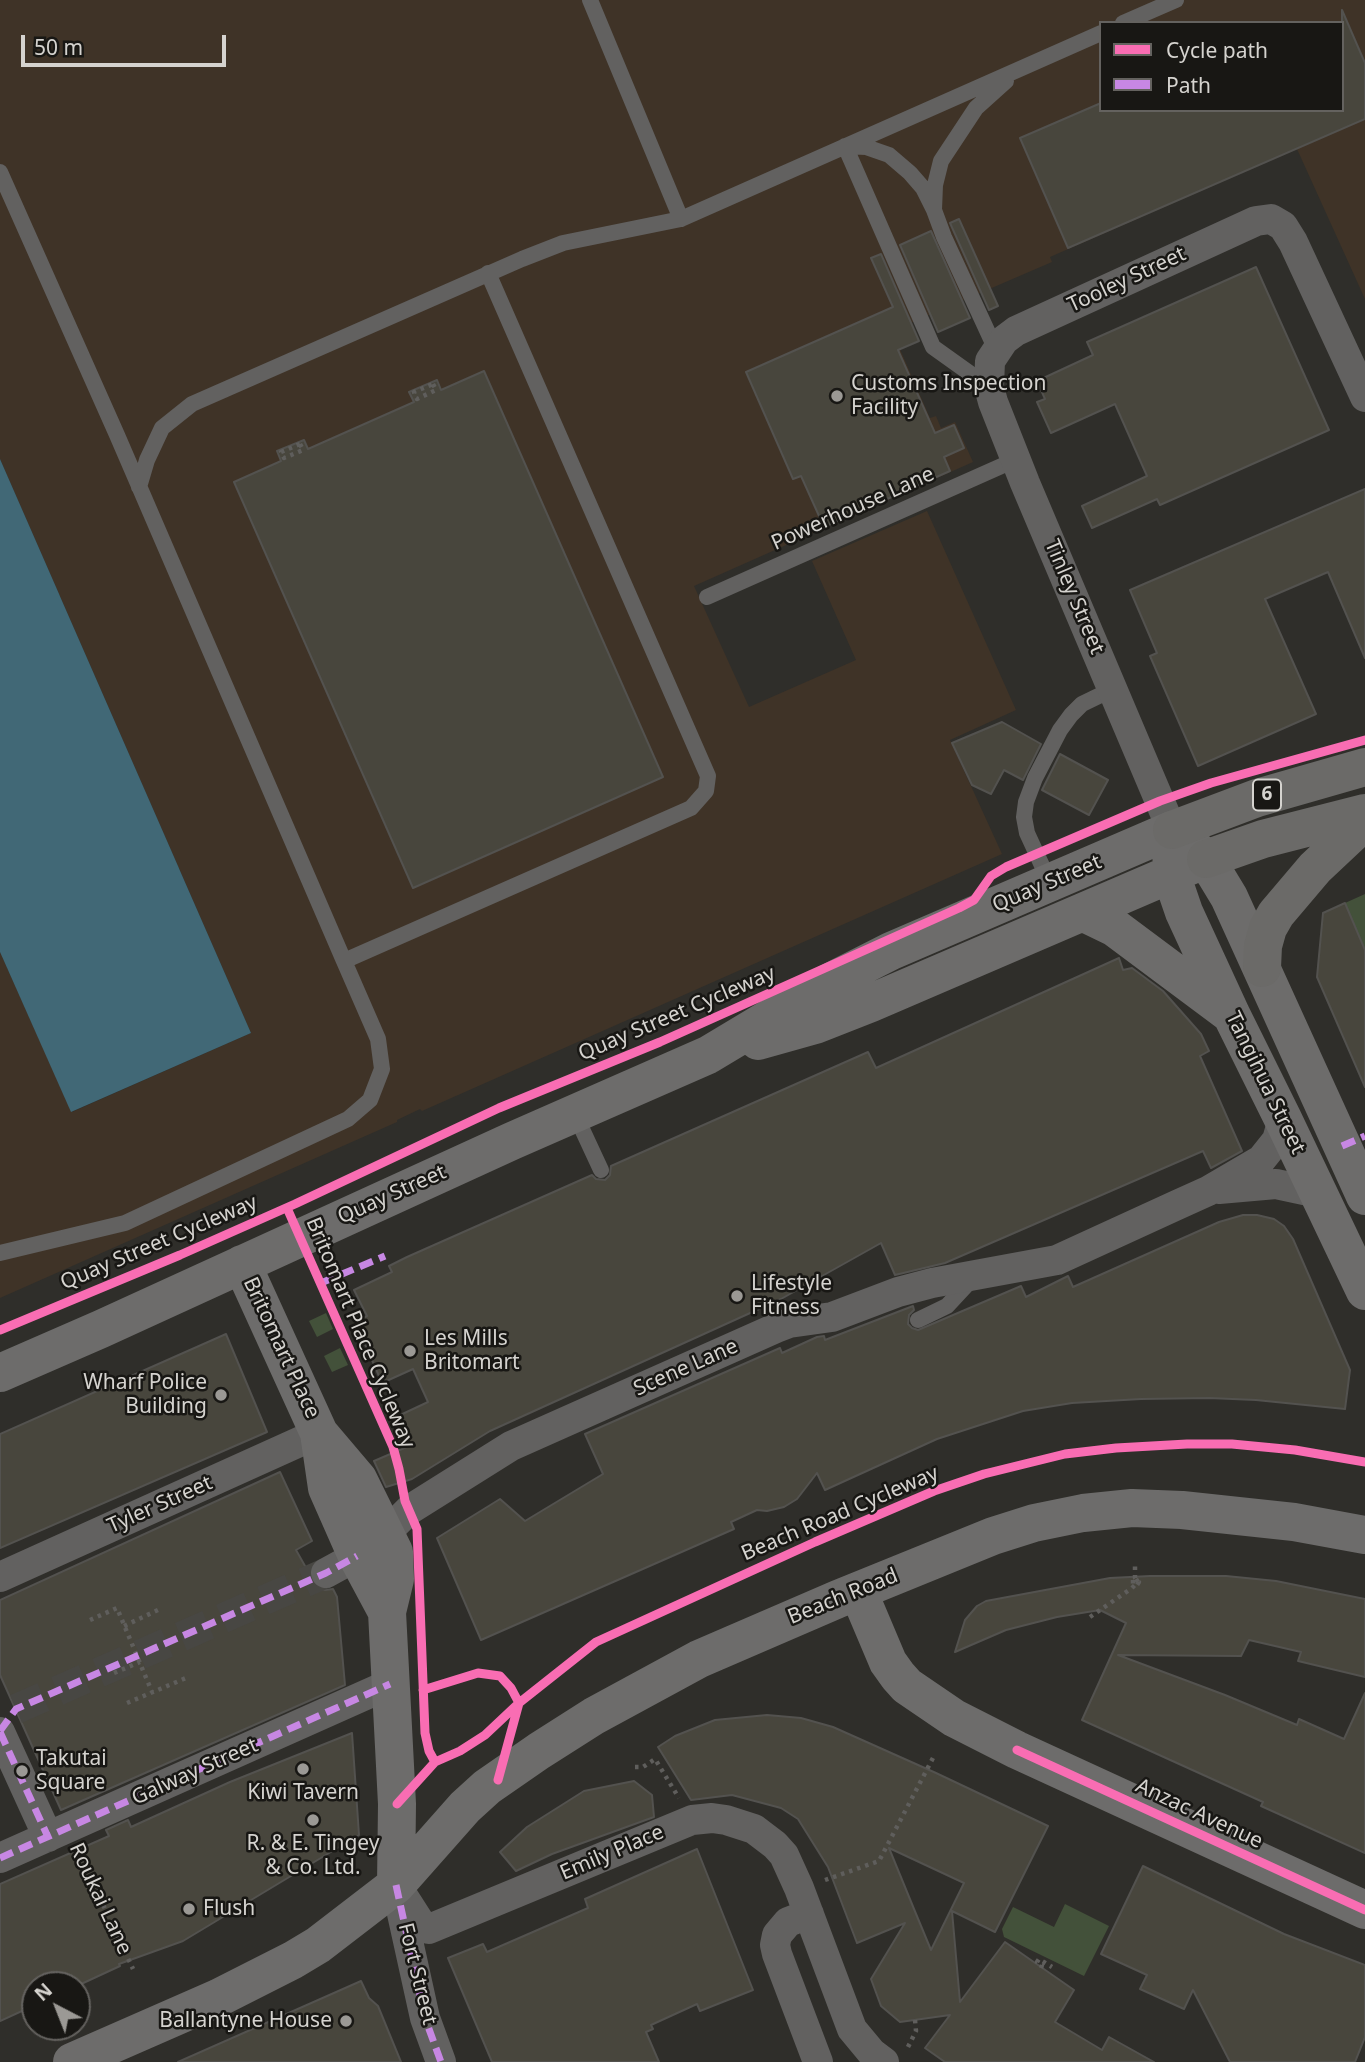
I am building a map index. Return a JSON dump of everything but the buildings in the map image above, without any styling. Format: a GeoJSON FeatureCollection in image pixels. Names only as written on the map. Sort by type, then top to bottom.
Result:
{"type":"FeatureCollection","features":[{"type":"Feature","properties":{"kind":"main road","name":"Quay Street"},"geometry":{"type":"LineString","coordinates":[[0,1373],[708,1055],[828,983],[891,951],[1172,830],[1256,797],[1365,767]]}},
{"type":"Feature","properties":{"kind":"main road","name":"Quay Street"},"geometry":{"type":"LineString","coordinates":[[708,1055],[815,1025],[1206,859],[1263,839],[1365,813]]}},
{"type":"Feature","properties":{"kind":"main road"},"geometry":{"type":"LineString","coordinates":[[1262,968],[1265,937],[1276,914],[1315,868],[1365,821]]}},
{"type":"Feature","properties":{"kind":"main road","name":"Tangihua Street"},"geometry":{"type":"LineString","coordinates":[[1172,830],[1206,859],[1229,897],[1358,1162]]}},
{"type":"Feature","properties":{"kind":"main road"},"geometry":{"type":"LineString","coordinates":[[1171,874],[1172,830]]}},
{"type":"Feature","properties":{"kind":"main road","name":"Tangihua Street"},"geometry":{"type":"LineString","coordinates":[[1171,874],[1184,912],[1231,1014],[1365,1291]]}},
{"type":"Feature","properties":{"kind":"main road"},"geometry":{"type":"LineString","coordinates":[[1084,913],[1115,928],[1231,1014]]}},
{"type":"Feature","properties":{"kind":"main road","name":"Britomart Place"},"geometry":{"type":"LineString","coordinates":[[242,1264],[319,1433],[358,1479],[394,1552],[396,1565],[387,1612],[397,1804],[396,1885]]}},
{"type":"Feature","properties":{"kind":"main road","name":"Britomart Place"},"geometry":{"type":"LineString","coordinates":[[319,1433],[341,1564],[387,1612]]}},
{"type":"Feature","properties":{"kind":"main road","name":"Beach Road"},"geometry":{"type":"LineString","coordinates":[[72,2062],[265,1976],[318,1945],[396,1885],[465,1807],[487,1787],[605,1710],[699,1658],[858,1591],[993,1536],[1034,1523],[1083,1513],[1132,1508],[1182,1510],[1294,1522],[1365,1535]]}},
{"type":"Feature","properties":{"kind":"main road","name":"Anzac Avenue"},"geometry":{"type":"LineString","coordinates":[[858,1591],[883,1651],[898,1676],[907,1686],[945,1713],[1017,1750],[1365,1910]]}},
{"type":"Feature","properties":{"kind":"street","name":"Tooley Street"},"geometry":{"type":"LineString","coordinates":[[992,366],[1003,340],[1016,331],[1256,221],[1271,219],[1283,226],[1293,242],[1365,397]]}},
{"type":"Feature","properties":{"kind":"street","name":"Tinley Street"},"geometry":{"type":"LineString","coordinates":[[992,366],[1015,460],[1172,830]]}},
{"type":"Feature","properties":{"kind":"street","name":"Scene Lane"},"geometry":{"type":"LineString","coordinates":[[386,1533],[409,1510],[511,1446],[789,1323],[832,1317],[898,1292],[932,1283],[1056,1260],[1208,1191],[1261,1160],[1277,1140],[1283,1119]]}},
{"type":"Feature","properties":{"kind":"street","name":"Scene Lane"},"geometry":{"type":"LineString","coordinates":[[1208,1191],[1276,1184],[1318,1194]]}},
{"type":"Feature","properties":{"kind":"street","name":"Tyler Street"},"geometry":{"type":"LineString","coordinates":[[0,1577],[319,1433]]}},
{"type":"Feature","properties":{"kind":"street","name":"Galway Street"},"geometry":{"type":"LineString","coordinates":[[0,1858],[390,1684]]}},
{"type":"Feature","properties":{"kind":"street","name":"Roukai Lane"},"geometry":{"type":"LineString","coordinates":[[5,1724],[57,1833]]}},
{"type":"Feature","properties":{"kind":"street","name":"Emily Place"},"geometry":{"type":"LineString","coordinates":[[396,1885],[421,1924],[429,1928],[692,1820],[726,1820],[754,1829],[775,1845],[792,1870],[852,2029],[872,2053],[896,2055]]}},
{"type":"Feature","properties":{"kind":"street","name":"Fort Street"},"geometry":{"type":"LineString","coordinates":[[396,1885],[425,2018],[441,2062]]}},
{"type":"Feature","properties":{"kind":"street"},"geometry":{"type":"LineString","coordinates":[[809,1914],[788,1922],[777,1935],[775,1945],[817,2062]]}},
{"type":"Feature","properties":{"kind":"lane"},"geometry":{"type":"LineString","coordinates":[[590,0],[681,219]]}},
{"type":"Feature","properties":{"kind":"lane"},"geometry":{"type":"LineString","coordinates":[[1132,0],[1139,16]]}},
{"type":"Feature","properties":{"kind":"lane"},"geometry":{"type":"LineString","coordinates":[[1128,21],[1176,0]]}},
{"type":"Feature","properties":{"kind":"lane"},"geometry":{"type":"LineString","coordinates":[[139,487],[147,460],[162,428],[192,404],[488,273],[563,243],[681,219],[1099,34]]}},
{"type":"Feature","properties":{"kind":"lane"},"geometry":{"type":"LineString","coordinates":[[934,210],[935,185],[941,161],[976,108],[1019,71]]}},
{"type":"Feature","properties":{"kind":"lane"},"geometry":{"type":"LineString","coordinates":[[845,146],[866,147],[889,155],[923,188],[934,210],[992,366]]}},
{"type":"Feature","properties":{"kind":"lane"},"geometry":{"type":"LineString","coordinates":[[845,146],[933,347],[992,366]]}},
{"type":"Feature","properties":{"kind":"lane"},"geometry":{"type":"LineString","coordinates":[[0,173],[378,1039],[382,1069],[370,1100],[348,1119],[125,1223],[0,1253]]}},
{"type":"Feature","properties":{"kind":"lane"},"geometry":{"type":"LineString","coordinates":[[344,961],[691,808],[706,791],[708,776],[488,273]]}},
{"type":"Feature","properties":{"kind":"lane","name":"Powerhouse Lane"},"geometry":{"type":"LineString","coordinates":[[707,597],[1015,460]]}},
{"type":"Feature","properties":{"kind":"lane"},"geometry":{"type":"LineString","coordinates":[[1050,883],[1027,833],[1024,817],[1026,802],[1035,778],[1060,730],[1071,715],[1082,704],[1113,689]]}},
{"type":"Feature","properties":{"kind":"lane"},"geometry":{"type":"LineString","coordinates":[[575,1114],[601,1170]]}},
{"type":"Feature","properties":{"kind":"lane"},"geometry":{"type":"LineString","coordinates":[[918,1320],[947,1306],[974,1277]]}},
{"type":"Feature","properties":{"kind":"path"},"geometry":{"type":"LineString","coordinates":[[1090,1617],[1132,1588],[1138,1582],[1136,1578],[1133,1580],[1134,1585],[1138,1584],[1138,1580],[1135,1578],[1135,1563]]}},
{"type":"Feature","properties":{"kind":"path"},"geometry":{"type":"LineString","coordinates":[[90,1620],[117,1608],[152,1692]]}},
{"type":"Feature","properties":{"kind":"path"},"geometry":{"type":"LineString","coordinates":[[124,1626],[158,1610]]}},
{"type":"Feature","properties":{"kind":"path"},"geometry":{"type":"LineString","coordinates":[[114,1673],[140,1662]]}},
{"type":"Feature","properties":{"kind":"path"},"geometry":{"type":"LineString","coordinates":[[127,1703],[186,1678]]}},
{"type":"Feature","properties":{"kind":"path"},"geometry":{"type":"LineString","coordinates":[[817,1883],[878,1861],[934,1756]]}},
{"type":"Feature","properties":{"kind":"path"},"geometry":{"type":"LineString","coordinates":[[635,1767],[643,1767],[655,1759],[684,1805]]}},
{"type":"Feature","properties":{"kind":"path"},"geometry":{"type":"LineString","coordinates":[[1041,1968],[1042,1965],[1037,1962],[1039,1959],[1052,1967]]}},
{"type":"Feature","properties":{"kind":"path"},"geometry":{"type":"LineString","coordinates":[[896,2055],[916,2031],[915,2020]]}},
{"type":"Feature","properties":{"kind":"shaded area"},"geometry":{"type":"Polygon","coordinates":[[[0,0],[1365,0],[1365,299],[1297,149],[1050,257],[1052,262],[892,331],[930,418],[936,416],[941,428],[955,422],[973,462],[694,586],[749,707],[856,660],[812,561],[927,511],[1016,710],[950,740],[1002,854],[422,1111],[420,1109],[397,1122],[0,1298],[0,952],[72,1112],[251,1033],[0,459],[0,0]]]}},
{"type":"Feature","properties":{"kind":"green space"},"geometry":{"type":"Polygon","coordinates":[[[1365,894],[1365,950],[1345,903],[1365,894]]]}},
{"type":"Feature","properties":{"kind":"green space"},"geometry":{"type":"Polygon","coordinates":[[[326,1313],[333,1329],[317,1337],[309,1321],[326,1313]]]}},
{"type":"Feature","properties":{"kind":"green space"},"geometry":{"type":"Polygon","coordinates":[[[340,1348],[348,1365],[332,1372],[324,1356],[340,1348]]]}},
{"type":"Feature","properties":{"kind":"green space"},"geometry":{"type":"Polygon","coordinates":[[[1065,1904],[1109,1926],[1084,1976],[1004,1937],[1002,1929],[1013,1907],[1054,1927],[1065,1904]]]}},
{"type":"Feature","properties":{"kind":"water"},"geometry":{"type":"Polygon","coordinates":[[[0,459],[251,1033],[71,1112],[0,952],[0,459]]]}},
{"type":"Feature","properties":{"kind":"tunnel"},"geometry":{"type":"LineString","coordinates":[[16,1709],[326,1573]]}},
{"type":"Feature","properties":{"kind":"marked path"},"geometry":{"type":"LineString","coordinates":[[1342,1146],[1365,1136]]}},
{"type":"Feature","properties":{"kind":"marked path"},"geometry":{"type":"LineString","coordinates":[[321,1283],[385,1256]]}},
{"type":"Feature","properties":{"kind":"marked path"},"geometry":{"type":"LineString","coordinates":[[0,1731],[16,1709],[326,1573],[357,1556]]}},
{"type":"Feature","properties":{"kind":"marked path"},"geometry":{"type":"LineString","coordinates":[[0,1858],[390,1684]]}},
{"type":"Feature","properties":{"kind":"marked path"},"geometry":{"type":"LineString","coordinates":[[0,1732],[48,1837]]}},
{"type":"Feature","properties":{"kind":"marked path"},"geometry":{"type":"LineString","coordinates":[[396,1885],[425,2018],[441,2062]]}},
{"type":"Feature","properties":{"kind":"cycle path","name":"Quay Street Cycleway"},"geometry":{"type":"LineString","coordinates":[[0,1330],[180,1255],[499,1108],[660,1042],[959,908],[974,900],[991,876],[1006,867],[1160,801],[1211,783],[1365,740]]}},
{"type":"Feature","properties":{"kind":"cycle path","name":"Britomart Place Cycleway"},"geometry":{"type":"LineString","coordinates":[[287,1208],[393,1447],[405,1501],[417,1529],[425,1733],[435,1762]]}},
{"type":"Feature","properties":{"kind":"cycle path","name":"Beach Road Cycleway"},"geometry":{"type":"LineString","coordinates":[[397,1804],[435,1762],[460,1751],[485,1735],[519,1703],[596,1642],[934,1491],[984,1474],[1065,1454],[1116,1448],[1232,1444],[1295,1450],[1365,1462]]}},
{"type":"Feature","properties":{"kind":"cycle path"},"geometry":{"type":"LineString","coordinates":[[423,1690],[478,1673],[500,1676],[511,1688],[519,1703],[498,1780]]}},
{"type":"Feature","properties":{"kind":"cycle path"},"geometry":{"type":"LineString","coordinates":[[1017,1750],[1365,1910]]}},
{"type":"Feature","properties":{"kind":"place","name":"Customs Inspection Facility"},"geometry":{"type":"Point","coordinates":[837,396]}},
{"type":"Feature","properties":{"kind":"place","name":"Lifestyle Fitness"},"geometry":{"type":"Point","coordinates":[737,1296]}},
{"type":"Feature","properties":{"kind":"place","name":"Les Mills Britomart"},"geometry":{"type":"Point","coordinates":[410,1351]}},
{"type":"Feature","properties":{"kind":"place","name":"Wharf Police Building"},"geometry":{"type":"Point","coordinates":[221,1395]}},
{"type":"Feature","properties":{"kind":"place","name":"Kiwi Tavern"},"geometry":{"type":"Point","coordinates":[303,1769]}},
{"type":"Feature","properties":{"kind":"place","name":"Takutai Square"},"geometry":{"type":"Point","coordinates":[22,1771]}},
{"type":"Feature","properties":{"kind":"place","name":"R. & E. Tingey & Co. Ltd."},"geometry":{"type":"Point","coordinates":[313,1820]}},
{"type":"Feature","properties":{"kind":"place","name":"Flush"},"geometry":{"type":"Point","coordinates":[189,1909]}},
{"type":"Feature","properties":{"kind":"place","name":"Ballantyne House"},"geometry":{"type":"Point","coordinates":[346,2021]}}]}
